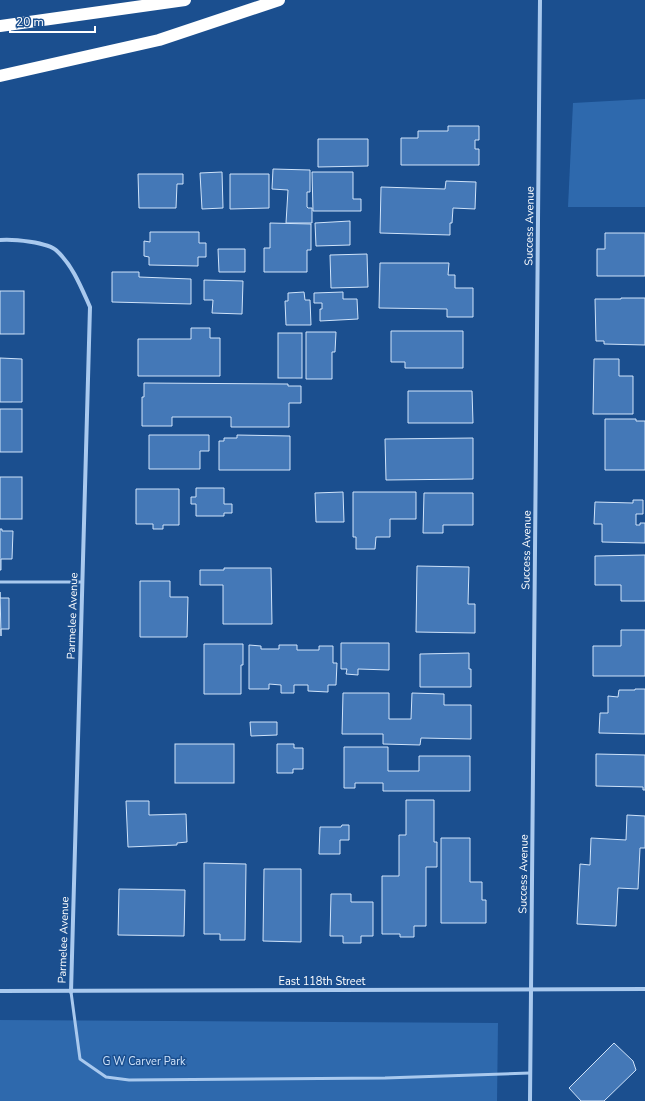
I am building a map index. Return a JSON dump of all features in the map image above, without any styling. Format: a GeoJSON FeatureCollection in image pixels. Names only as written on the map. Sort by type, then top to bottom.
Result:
{"type":"FeatureCollection","features":[{"type":"Feature","properties":{"kind":"highway"},"geometry":{"type":"LineString","coordinates":[[0,26],[185,0]]}},
{"type":"Feature","properties":{"kind":"highway"},"geometry":{"type":"LineString","coordinates":[[0,76],[159,40],[279,0]]}},
{"type":"Feature","properties":{"kind":"street","name":"Success Avenue"},"geometry":{"type":"LineString","coordinates":[[530,1101],[540,0]]}},
{"type":"Feature","properties":{"kind":"street","name":"Parmelee Avenue"},"geometry":{"type":"LineString","coordinates":[[0,240],[9,239],[36,243],[56,250],[77,277],[90,307],[71,992]]}},
{"type":"Feature","properties":{"kind":"street","name":"East 118th Street"},"geometry":{"type":"LineString","coordinates":[[0,991],[71,992],[645,988]]}},
{"type":"Feature","properties":{"kind":"lane"},"geometry":{"type":"LineString","coordinates":[[0,582],[82,582]]}},
{"type":"Feature","properties":{"kind":"lane"},"geometry":{"type":"LineString","coordinates":[[71,992],[80,1059],[106,1077],[129,1080],[362,1078],[530,1073]]}},
{"type":"Feature","properties":{"kind":"green space"},"geometry":{"type":"Polygon","coordinates":[[[645,99],[645,207],[568,207],[573,103],[645,99]]]}},
{"type":"Feature","properties":{"kind":"green space","name":"G W Carver Park"},"geometry":{"type":"Polygon","coordinates":[[[0,1020],[498,1023],[497,1101],[0,1101],[0,1020]]]}},
{"type":"Feature","properties":{"kind":"building"},"geometry":{"type":"Polygon","coordinates":[[[448,126],[479,126],[479,140],[475,140],[475,149],[479,149],[479,165],[401,165],[401,138],[418,138],[418,131],[448,131],[448,126]]]}},
{"type":"Feature","properties":{"kind":"building"},"geometry":{"type":"Polygon","coordinates":[[[318,139],[368,139],[368,166],[318,167],[318,139]]]}},
{"type":"Feature","properties":{"kind":"building"},"geometry":{"type":"Polygon","coordinates":[[[273,169],[310,170],[310,192],[307,192],[307,207],[312,208],[312,223],[286,223],[288,190],[272,189],[273,169]]]}},
{"type":"Feature","properties":{"kind":"building"},"geometry":{"type":"Polygon","coordinates":[[[222,172],[223,208],[202,209],[200,173],[222,172]]]}},
{"type":"Feature","properties":{"kind":"building"},"geometry":{"type":"Polygon","coordinates":[[[312,172],[353,172],[353,199],[361,199],[361,211],[313,211],[312,172]]]}},
{"type":"Feature","properties":{"kind":"building"},"geometry":{"type":"Polygon","coordinates":[[[138,174],[183,174],[183,184],[177,184],[176,208],[139,208],[138,174]]]}},
{"type":"Feature","properties":{"kind":"building"},"geometry":{"type":"Polygon","coordinates":[[[230,174],[269,174],[269,208],[230,209],[230,174]]]}},
{"type":"Feature","properties":{"kind":"building"},"geometry":{"type":"Polygon","coordinates":[[[446,181],[476,182],[475,209],[453,208],[452,223],[450,223],[450,235],[380,233],[381,187],[445,189],[446,181]]]}},
{"type":"Feature","properties":{"kind":"building"},"geometry":{"type":"Polygon","coordinates":[[[350,221],[350,245],[316,246],[315,223],[350,221]]]}},
{"type":"Feature","properties":{"kind":"building"},"geometry":{"type":"Polygon","coordinates":[[[270,223],[311,224],[311,250],[307,250],[307,272],[264,272],[264,248],[270,248],[270,223]]]}},
{"type":"Feature","properties":{"kind":"building"},"geometry":{"type":"Polygon","coordinates":[[[150,232],[199,232],[199,243],[206,243],[206,257],[198,257],[198,266],[149,265],[149,257],[144,256],[144,241],[150,242],[150,232]]]}},
{"type":"Feature","properties":{"kind":"building"},"geometry":{"type":"Polygon","coordinates":[[[605,233],[645,233],[645,276],[597,276],[597,249],[605,249],[605,233]]]}},
{"type":"Feature","properties":{"kind":"building"},"geometry":{"type":"Polygon","coordinates":[[[218,249],[245,249],[245,272],[219,272],[218,249]]]}},
{"type":"Feature","properties":{"kind":"building"},"geometry":{"type":"Polygon","coordinates":[[[367,254],[368,287],[331,288],[330,255],[367,254]]]}},
{"type":"Feature","properties":{"kind":"building"},"geometry":{"type":"Polygon","coordinates":[[[380,263],[449,263],[448,275],[455,275],[455,288],[473,288],[473,317],[447,317],[447,309],[379,308],[380,263]]]}},
{"type":"Feature","properties":{"kind":"building"},"geometry":{"type":"Polygon","coordinates":[[[112,272],[139,272],[139,277],[191,279],[191,304],[112,302],[112,272]]]}},
{"type":"Feature","properties":{"kind":"building"},"geometry":{"type":"Polygon","coordinates":[[[204,280],[243,281],[242,314],[212,313],[213,300],[204,300],[204,280]]]}},
{"type":"Feature","properties":{"kind":"building"},"geometry":{"type":"Polygon","coordinates":[[[0,291],[24,291],[24,334],[0,334],[0,291]]]}},
{"type":"Feature","properties":{"kind":"building"},"geometry":{"type":"Polygon","coordinates":[[[304,292],[305,300],[310,300],[311,325],[286,325],[285,301],[288,301],[288,293],[304,292]]]}},
{"type":"Feature","properties":{"kind":"building"},"geometry":{"type":"Polygon","coordinates":[[[343,292],[343,299],[357,299],[358,319],[320,321],[320,309],[322,309],[322,303],[314,303],[314,293],[343,292]]]}},
{"type":"Feature","properties":{"kind":"building"},"geometry":{"type":"Polygon","coordinates":[[[645,298],[645,345],[604,344],[604,341],[596,341],[595,299],[645,298]]]}},
{"type":"Feature","properties":{"kind":"building"},"geometry":{"type":"Polygon","coordinates":[[[191,328],[210,328],[210,338],[220,338],[220,376],[138,376],[138,339],[191,339],[191,328]]]}},
{"type":"Feature","properties":{"kind":"building"},"geometry":{"type":"Polygon","coordinates":[[[391,331],[463,331],[463,368],[405,368],[405,362],[391,362],[391,331]]]}},
{"type":"Feature","properties":{"kind":"building"},"geometry":{"type":"Polygon","coordinates":[[[306,332],[336,332],[335,352],[332,352],[332,379],[306,379],[306,332]]]}},
{"type":"Feature","properties":{"kind":"building"},"geometry":{"type":"Polygon","coordinates":[[[278,333],[302,333],[302,378],[278,378],[278,333]]]}},
{"type":"Feature","properties":{"kind":"building"},"geometry":{"type":"Polygon","coordinates":[[[0,358],[22,359],[22,402],[0,402],[0,358]]]}},
{"type":"Feature","properties":{"kind":"building"},"geometry":{"type":"Polygon","coordinates":[[[594,359],[619,359],[619,376],[633,376],[633,414],[593,414],[594,359]]]}},
{"type":"Feature","properties":{"kind":"building"},"geometry":{"type":"Polygon","coordinates":[[[144,383],[288,384],[288,386],[301,386],[301,403],[289,403],[289,427],[231,427],[231,417],[172,417],[172,426],[142,426],[142,397],[144,397],[144,383]]]}},
{"type":"Feature","properties":{"kind":"building"},"geometry":{"type":"Polygon","coordinates":[[[408,391],[472,391],[473,423],[408,423],[408,391]]]}},
{"type":"Feature","properties":{"kind":"building"},"geometry":{"type":"Polygon","coordinates":[[[0,409],[22,409],[22,452],[0,452],[0,409]]]}},
{"type":"Feature","properties":{"kind":"building"},"geometry":{"type":"Polygon","coordinates":[[[605,419],[636,419],[636,421],[645,421],[645,470],[605,470],[605,419]]]}},
{"type":"Feature","properties":{"kind":"building"},"geometry":{"type":"Polygon","coordinates":[[[149,435],[209,435],[209,451],[200,451],[200,469],[149,469],[149,435]]]}},
{"type":"Feature","properties":{"kind":"building"},"geometry":{"type":"Polygon","coordinates":[[[237,435],[290,436],[290,470],[219,470],[219,441],[224,441],[224,438],[237,438],[237,435]]]}},
{"type":"Feature","properties":{"kind":"building"},"geometry":{"type":"Polygon","coordinates":[[[473,438],[473,479],[386,480],[385,439],[473,438]]]}},
{"type":"Feature","properties":{"kind":"building"},"geometry":{"type":"Polygon","coordinates":[[[0,477],[22,477],[22,519],[0,519],[0,477]]]}},
{"type":"Feature","properties":{"kind":"building"},"geometry":{"type":"Polygon","coordinates":[[[196,488],[224,488],[224,504],[232,504],[232,513],[224,513],[224,516],[196,516],[196,504],[191,504],[191,497],[196,497],[196,488]]]}},
{"type":"Feature","properties":{"kind":"building"},"geometry":{"type":"Polygon","coordinates":[[[136,489],[179,489],[179,525],[163,525],[163,529],[153,529],[153,524],[136,524],[136,489]]]}},
{"type":"Feature","properties":{"kind":"building"},"geometry":{"type":"Polygon","coordinates":[[[343,492],[344,522],[316,522],[315,493],[343,492]]]}},
{"type":"Feature","properties":{"kind":"building"},"geometry":{"type":"Polygon","coordinates":[[[353,492],[416,492],[416,519],[390,519],[390,537],[376,537],[375,549],[356,549],[356,537],[353,537],[353,492]]]}},
{"type":"Feature","properties":{"kind":"building"},"geometry":{"type":"Polygon","coordinates":[[[424,493],[473,493],[473,525],[443,525],[443,533],[423,533],[424,493]]]}},
{"type":"Feature","properties":{"kind":"building"},"geometry":{"type":"Polygon","coordinates":[[[633,500],[643,500],[643,514],[636,514],[636,525],[645,523],[645,543],[602,542],[602,524],[594,524],[595,502],[633,503],[633,500]]]}},
{"type":"Feature","properties":{"kind":"building"},"geometry":{"type":"Polygon","coordinates":[[[0,529],[2,529],[2,531],[13,531],[12,559],[1,559],[1,570],[0,570],[0,529]]]}},
{"type":"Feature","properties":{"kind":"building"},"geometry":{"type":"Polygon","coordinates":[[[645,555],[645,601],[621,601],[621,585],[595,585],[595,556],[645,555]]]}},
{"type":"Feature","properties":{"kind":"building"},"geometry":{"type":"Polygon","coordinates":[[[417,566],[469,567],[468,604],[475,604],[475,633],[416,632],[417,566]]]}},
{"type":"Feature","properties":{"kind":"building"},"geometry":{"type":"Polygon","coordinates":[[[224,568],[271,568],[272,624],[223,624],[223,585],[200,585],[200,570],[224,570],[224,568]]]}},
{"type":"Feature","properties":{"kind":"building"},"geometry":{"type":"Polygon","coordinates":[[[140,581],[170,581],[170,597],[188,597],[187,637],[140,637],[140,581]]]}},
{"type":"Feature","properties":{"kind":"building"},"geometry":{"type":"Polygon","coordinates":[[[0,598],[9,598],[9,629],[1,629],[1,636],[0,598]]]}},
{"type":"Feature","properties":{"kind":"building"},"geometry":{"type":"Polygon","coordinates":[[[621,630],[645,630],[645,676],[593,676],[593,646],[621,646],[621,630]]]}},
{"type":"Feature","properties":{"kind":"building"},"geometry":{"type":"Polygon","coordinates":[[[341,643],[389,643],[389,670],[358,669],[358,675],[346,674],[347,669],[341,669],[341,643]]]}},
{"type":"Feature","properties":{"kind":"building"},"geometry":{"type":"Polygon","coordinates":[[[204,644],[243,644],[241,694],[204,694],[204,644]]]}},
{"type":"Feature","properties":{"kind":"building"},"geometry":{"type":"Polygon","coordinates":[[[249,645],[261,646],[261,649],[279,649],[279,645],[297,645],[297,650],[319,650],[319,646],[333,646],[333,663],[337,663],[336,685],[328,685],[328,692],[308,691],[308,685],[294,685],[294,693],[281,693],[281,685],[269,684],[269,689],[249,689],[249,645]]]}},
{"type":"Feature","properties":{"kind":"building"},"geometry":{"type":"Polygon","coordinates":[[[469,653],[471,687],[420,687],[420,654],[469,653]]]}},
{"type":"Feature","properties":{"kind":"building"},"geometry":{"type":"Polygon","coordinates":[[[645,689],[645,734],[599,733],[600,713],[608,713],[608,696],[618,697],[619,690],[645,689]]]}},
{"type":"Feature","properties":{"kind":"building"},"geometry":{"type":"Polygon","coordinates":[[[343,693],[389,693],[389,719],[411,719],[412,693],[444,694],[444,705],[471,705],[471,739],[421,738],[420,745],[383,744],[383,734],[342,734],[343,693]]]}},
{"type":"Feature","properties":{"kind":"building"},"geometry":{"type":"Polygon","coordinates":[[[250,722],[277,722],[277,735],[251,736],[250,722]]]}},
{"type":"Feature","properties":{"kind":"building"},"geometry":{"type":"Polygon","coordinates":[[[175,744],[234,744],[234,783],[175,783],[175,744]]]}},
{"type":"Feature","properties":{"kind":"building"},"geometry":{"type":"Polygon","coordinates":[[[277,744],[294,744],[294,748],[303,748],[303,769],[293,769],[293,773],[277,773],[277,744]]]}},
{"type":"Feature","properties":{"kind":"building"},"geometry":{"type":"Polygon","coordinates":[[[344,747],[388,747],[388,771],[419,771],[419,756],[470,756],[470,791],[383,791],[383,783],[355,783],[355,788],[344,788],[344,747]]]}},
{"type":"Feature","properties":{"kind":"building"},"geometry":{"type":"Polygon","coordinates":[[[596,754],[645,755],[645,790],[643,790],[643,787],[596,786],[596,754]]]}},
{"type":"Feature","properties":{"kind":"building"},"geometry":{"type":"Polygon","coordinates":[[[406,800],[434,800],[434,842],[437,842],[437,867],[426,867],[426,926],[414,926],[414,937],[400,937],[400,934],[382,934],[382,876],[399,876],[399,835],[406,835],[406,800]]]}},
{"type":"Feature","properties":{"kind":"building"},"geometry":{"type":"Polygon","coordinates":[[[126,801],[149,801],[149,815],[186,814],[187,842],[177,843],[177,845],[128,847],[126,801]]]}},
{"type":"Feature","properties":{"kind":"building"},"geometry":{"type":"Polygon","coordinates":[[[627,815],[645,816],[645,848],[640,848],[638,889],[618,888],[616,926],[577,924],[580,864],[590,865],[591,838],[626,840],[627,815]]]}},
{"type":"Feature","properties":{"kind":"building"},"geometry":{"type":"Polygon","coordinates":[[[342,825],[349,825],[349,840],[340,840],[340,854],[319,854],[320,827],[341,827],[342,825]]]}},
{"type":"Feature","properties":{"kind":"building"},"geometry":{"type":"Polygon","coordinates":[[[441,838],[470,838],[470,882],[482,882],[482,900],[486,900],[486,923],[441,923],[441,838]]]}},
{"type":"Feature","properties":{"kind":"building"},"geometry":{"type":"Polygon","coordinates":[[[204,863],[246,864],[245,940],[220,940],[220,934],[204,934],[204,863]]]}},
{"type":"Feature","properties":{"kind":"building"},"geometry":{"type":"Polygon","coordinates":[[[264,869],[301,869],[301,942],[263,941],[264,869]]]}},
{"type":"Feature","properties":{"kind":"building"},"geometry":{"type":"Polygon","coordinates":[[[119,889],[185,890],[184,936],[118,935],[119,889]]]}},
{"type":"Feature","properties":{"kind":"building"},"geometry":{"type":"Polygon","coordinates":[[[331,894],[351,894],[351,902],[373,902],[373,936],[361,936],[361,943],[343,943],[343,936],[330,936],[331,894]]]}},
{"type":"Feature","properties":{"kind":"building"},"geometry":{"type":"Polygon","coordinates":[[[614,1043],[633,1061],[636,1070],[604,1101],[581,1101],[569,1088],[614,1043]]]}}]}
